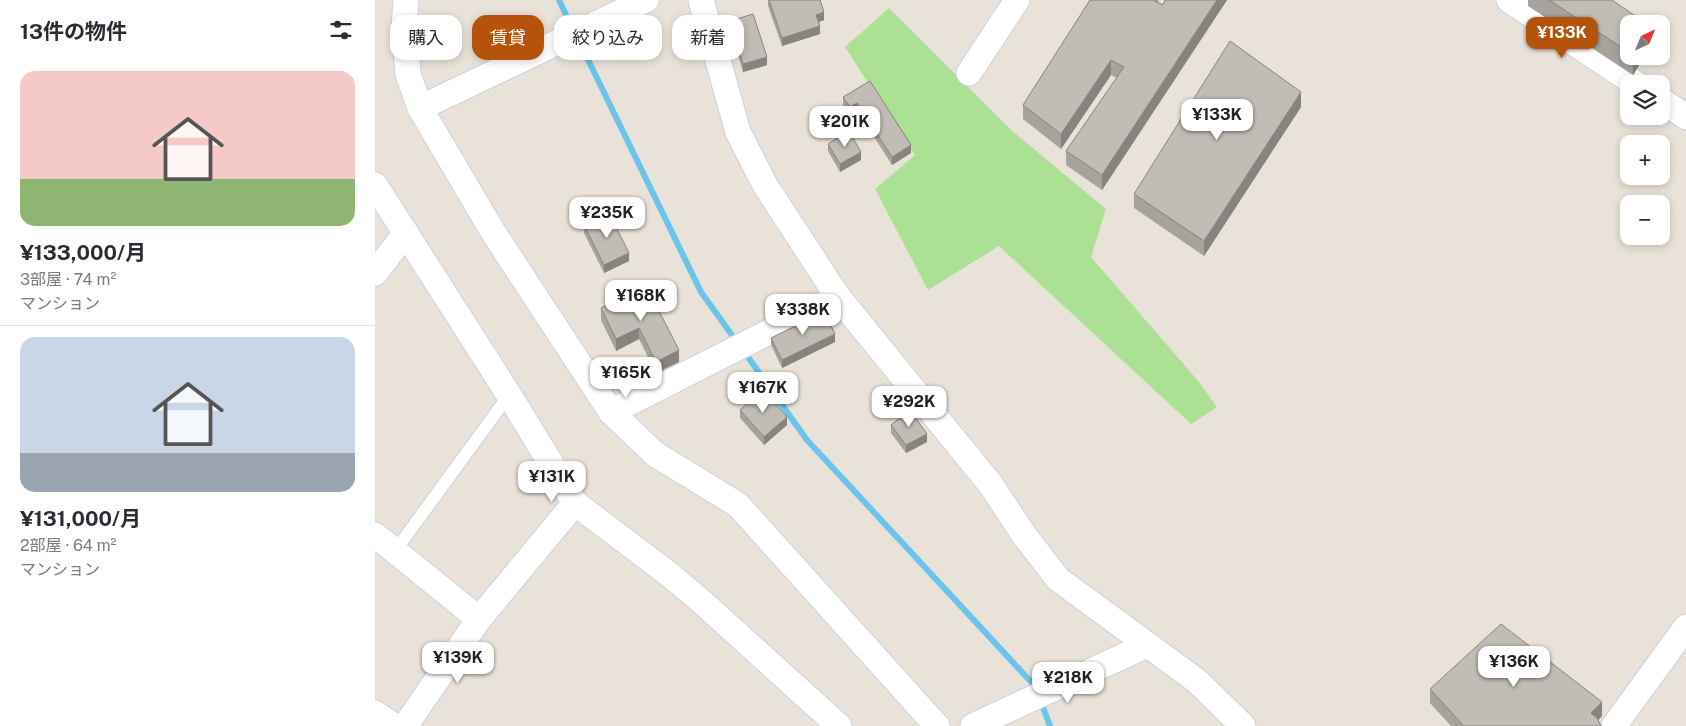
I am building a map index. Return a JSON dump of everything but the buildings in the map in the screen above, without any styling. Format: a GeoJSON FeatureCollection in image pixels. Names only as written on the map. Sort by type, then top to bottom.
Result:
{"type":"FeatureCollection","features":[{"type":"Feature","properties":{"kind":"street"},"geometry":{"type":"LineString","coordinates":[[406,0],[404,28],[408,74],[420,108],[493,232],[611,412],[655,454],[738,505],[937,726]]}},
{"type":"Feature","properties":{"kind":"street"},"geometry":{"type":"LineString","coordinates":[[420,108],[645,0]]}},
{"type":"Feature","properties":{"kind":"street"},"geometry":{"type":"LineString","coordinates":[[701,0],[738,132],[765,185],[838,298],[991,485],[1024,535],[1058,579],[1197,682],[1243,726]]}},
{"type":"Feature","properties":{"kind":"street"},"geometry":{"type":"LineString","coordinates":[[969,72],[1017,0]]}},
{"type":"Feature","properties":{"kind":"street"},"geometry":{"type":"LineString","coordinates":[[1509,0],[1622,75]]}},
{"type":"Feature","properties":{"kind":"street"},"geometry":{"type":"LineString","coordinates":[[1670,106],[1686,117]]}},
{"type":"Feature","properties":{"kind":"street"},"geometry":{"type":"LineString","coordinates":[[375,185],[509,395],[575,503],[670,575],[702,602],[839,726]]}},
{"type":"Feature","properties":{"kind":"street"},"geometry":{"type":"LineString","coordinates":[[375,273],[406,233]]}},
{"type":"Feature","properties":{"kind":"street"},"geometry":{"type":"LineString","coordinates":[[611,412],[838,298]]}},
{"type":"Feature","properties":{"kind":"street"},"geometry":{"type":"LineString","coordinates":[[405,726],[479,619],[575,503]]}},
{"type":"Feature","properties":{"kind":"street"},"geometry":{"type":"LineString","coordinates":[[375,536],[479,619]]}},
{"type":"Feature","properties":{"kind":"street"},"geometry":{"type":"LineString","coordinates":[[1614,726],[1686,627]]}},
{"type":"Feature","properties":{"kind":"street"},"geometry":{"type":"LineString","coordinates":[[973,726],[1147,645]]}},
{"type":"Feature","properties":{"kind":"street"},"geometry":{"type":"LineString","coordinates":[[375,713],[394,726]]}},
{"type":"Feature","properties":{"kind":"lane"},"geometry":{"type":"LineString","coordinates":[[395,551],[509,395]]}},
{"type":"Feature","properties":{"kind":"green space"},"geometry":{"type":"Polygon","coordinates":[[[889,8],[1011,130],[1106,209],[1091,257],[1199,382],[1217,407],[1191,424],[999,246],[928,290],[875,189],[915,155],[845,47],[889,8]]]}},
{"type":"Feature","properties":{"kind":"waterway"},"geometry":{"type":"LineString","coordinates":[[559,0],[566,15]]}},
{"type":"Feature","properties":{"kind":"waterway"},"geometry":{"type":"LineString","coordinates":[[588,60],[701,292],[737,342]]}},
{"type":"Feature","properties":{"kind":"waterway"},"geometry":{"type":"LineString","coordinates":[[743,350],[807,440],[1034,685],[1036,690]]}},
{"type":"Feature","properties":{"kind":"waterway"},"geometry":{"type":"LineString","coordinates":[[1040,699],[1050,726]]}}]}
